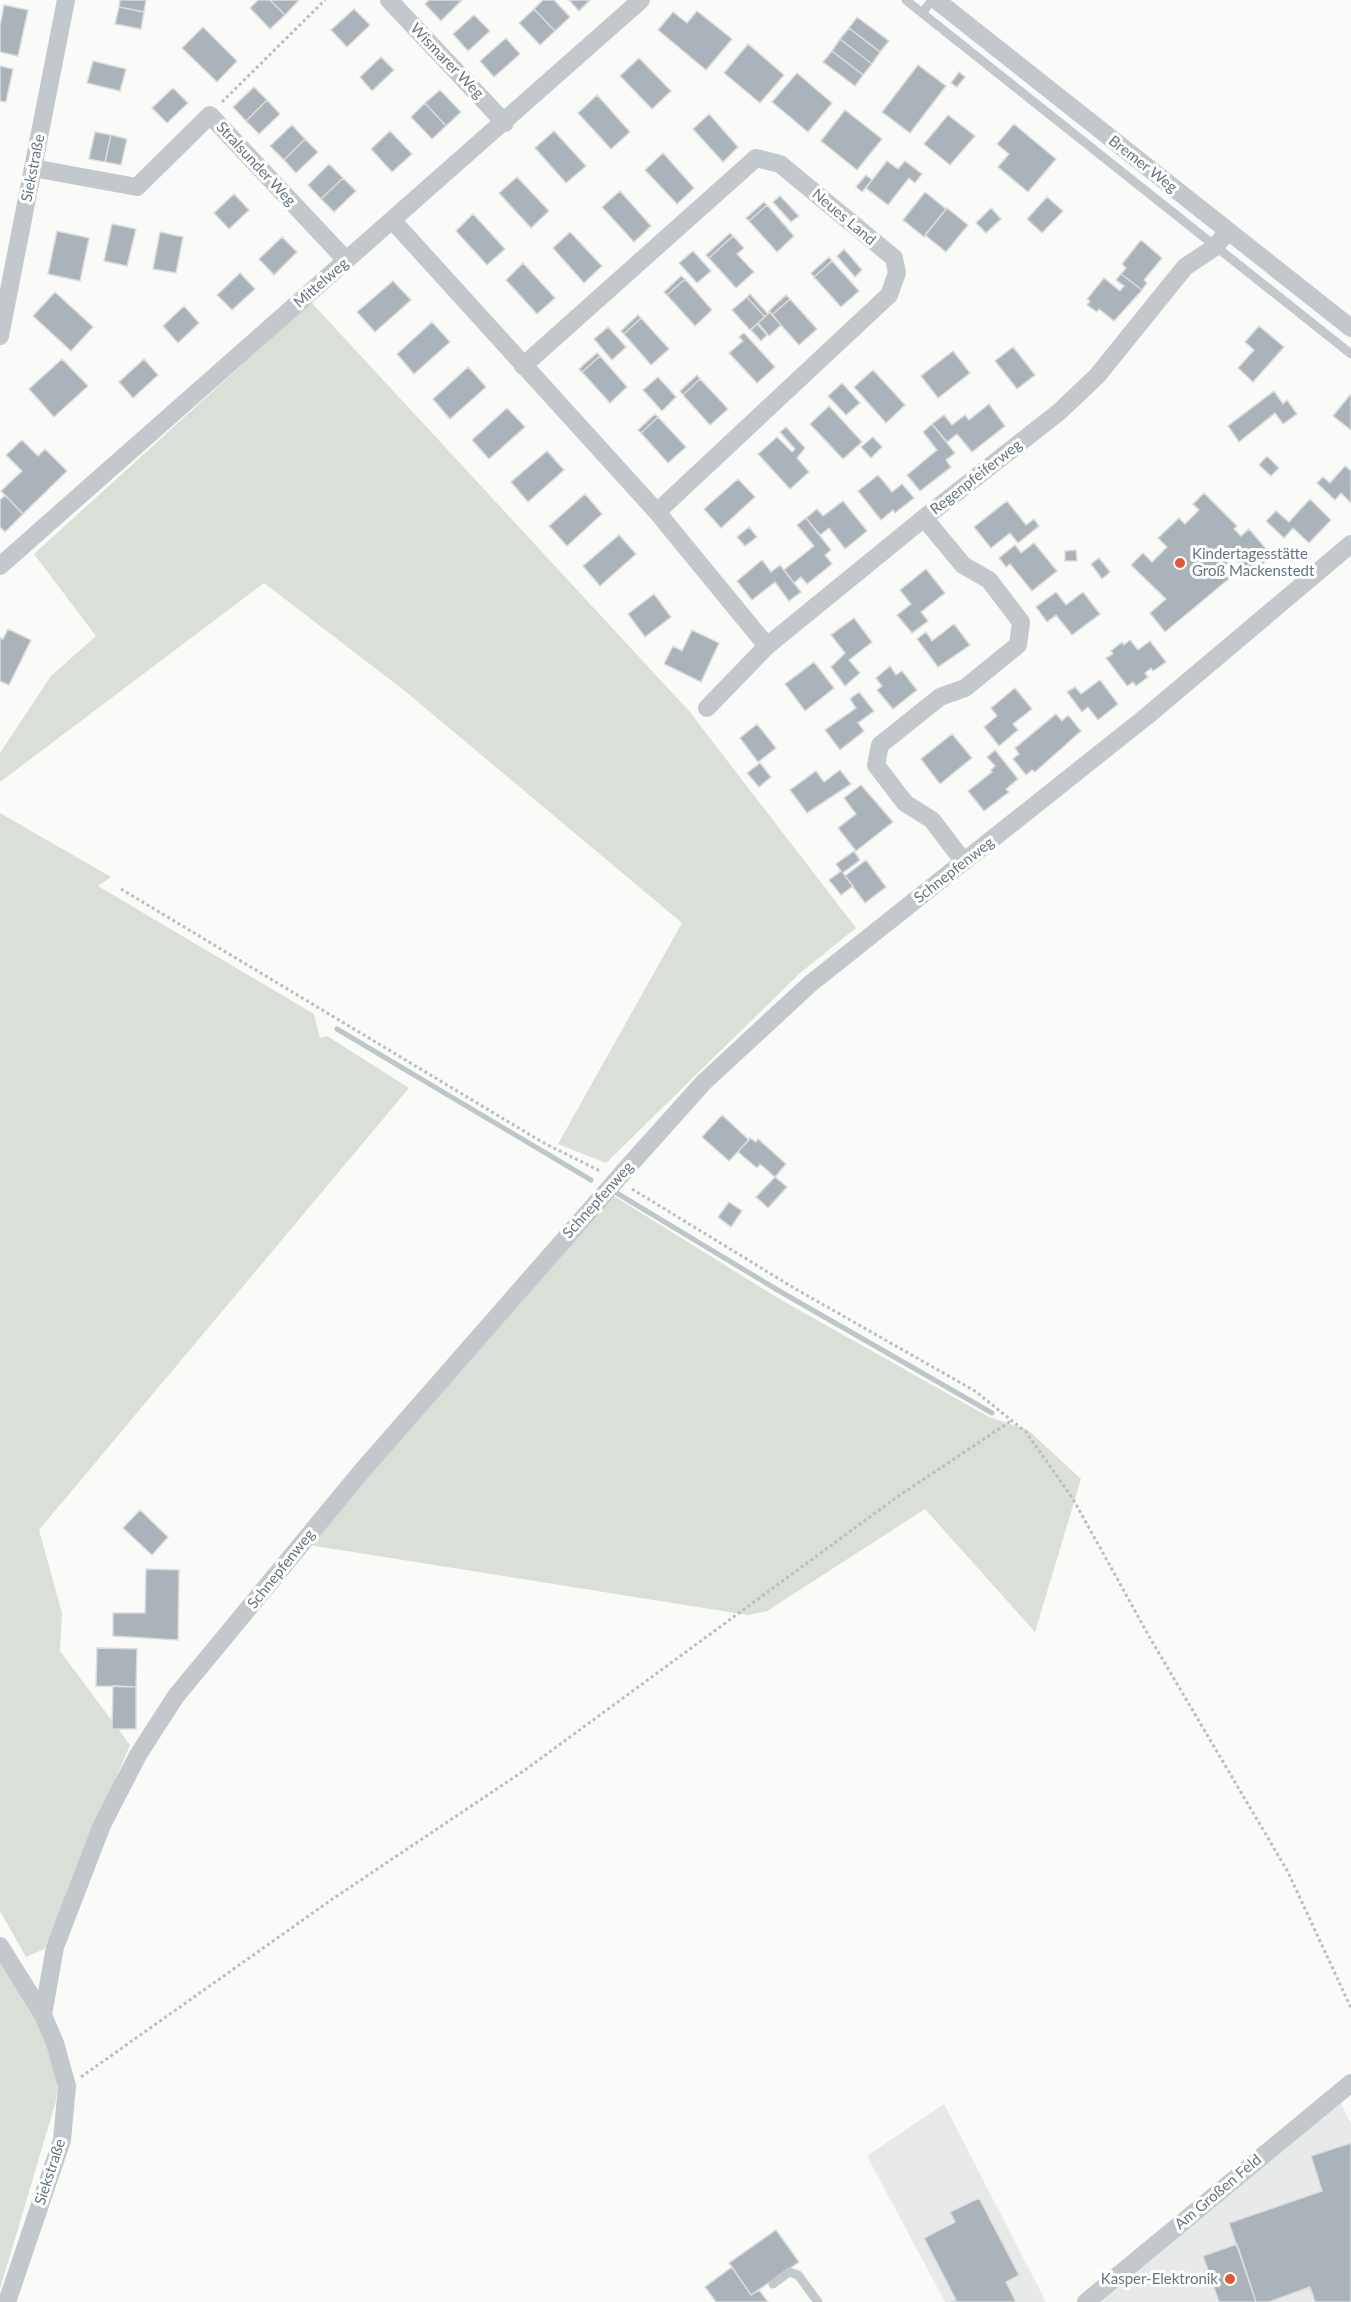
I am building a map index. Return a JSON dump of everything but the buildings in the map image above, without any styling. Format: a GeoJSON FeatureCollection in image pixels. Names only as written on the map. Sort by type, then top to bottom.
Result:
{"type":"FeatureCollection","features":[{"type":"Feature","properties":{"kind":"street","name":"Siekstraße"},"geometry":{"type":"LineString","coordinates":[[0,336],[5,283],[33,168],[66,0]]}},
{"type":"Feature","properties":{"kind":"street","name":"Wismarer Weg"},"geometry":{"type":"LineString","coordinates":[[389,0],[505,123]]}},
{"type":"Feature","properties":{"kind":"street","name":"Mittelweg"},"geometry":{"type":"LineString","coordinates":[[0,566],[393,220],[409,199],[505,123],[642,0]]}},
{"type":"Feature","properties":{"kind":"street","name":"Bremer Weg"},"geometry":{"type":"LineString","coordinates":[[934,0],[1351,328]]}},
{"type":"Feature","properties":{"kind":"street","name":"Stralsunder Weg"},"geometry":{"type":"LineString","coordinates":[[33,168],[137,187],[210,115],[346,260]]}},
{"type":"Feature","properties":{"kind":"street","name":"Neues Land"},"geometry":{"type":"LineString","coordinates":[[524,366],[756,158],[780,164],[894,258],[897,273],[889,294],[657,512]]}},
{"type":"Feature","properties":{"kind":"street"},"geometry":{"type":"LineString","coordinates":[[393,220],[657,512],[767,646]]}},
{"type":"Feature","properties":{"kind":"street","name":"Regenpfeiferweg"},"geometry":{"type":"LineString","coordinates":[[707,708],[767,646],[1059,412],[1097,376],[1185,267],[1215,247],[1228,231]]}},
{"type":"Feature","properties":{"kind":"street"},"geometry":{"type":"LineString","coordinates":[[924,518],[963,565],[989,580],[1021,622],[1018,645],[965,688],[939,697],[880,745],[876,765],[905,803],[933,820],[964,862]]}},
{"type":"Feature","properties":{"kind":"street","name":"Schnepfenweg"},"geometry":{"type":"LineString","coordinates":[[43,2016],[55,1947],[102,1825],[138,1755],[176,1696],[376,1455],[704,1082],[802,991],[1148,716],[1351,544]]}},
{"type":"Feature","properties":{"kind":"street","name":"Siekstraße"},"geometry":{"type":"LineString","coordinates":[[0,1946],[43,2016],[61,2061],[67,2086],[62,2140],[7,2302]]}},
{"type":"Feature","properties":{"kind":"street","name":"Am Großen Feld"},"geometry":{"type":"LineString","coordinates":[[1086,2302],[1351,2083]]}},
{"type":"Feature","properties":{"kind":"lane"},"geometry":{"type":"LineString","coordinates":[[906,0],[1351,354]]}},
{"type":"Feature","properties":{"kind":"lane"},"geometry":{"type":"LineString","coordinates":[[922,13],[934,0]]}},
{"type":"Feature","properties":{"kind":"lane"},"geometry":{"type":"LineString","coordinates":[[1030,99],[1042,84]]}},
{"type":"Feature","properties":{"kind":"lane"},"geometry":{"type":"LineString","coordinates":[[773,2284],[789,2272],[798,2275],[818,2302]]}},
{"type":"Feature","properties":{"kind":"path"},"geometry":{"type":"LineString","coordinates":[[210,115],[325,0]]}},
{"type":"Feature","properties":{"kind":"path"},"geometry":{"type":"LineString","coordinates":[[121,889],[542,1142],[618,1179],[794,1288],[975,1391],[1026,1432],[1073,1499],[1150,1638],[1288,1872],[1351,2008]]}},
{"type":"Feature","properties":{"kind":"path"},"geometry":{"type":"LineString","coordinates":[[67,2086],[331,1900],[525,1770],[678,1661],[897,1497],[1011,1421]]}},
{"type":"Feature","properties":{"kind":"shaded area"},"geometry":{"type":"Polygon","coordinates":[[[311,302],[689,711],[856,928],[800,973],[606,1163],[558,1144],[682,923],[405,691],[264,583],[0,782],[0,753],[51,676],[96,636],[34,554],[311,302]]]}},
{"type":"Feature","properties":{"kind":"shaded area"},"geometry":{"type":"Polygon","coordinates":[[[0,813],[111,877],[98,886],[314,1014],[320,1038],[327,1036],[409,1088],[39,1530],[62,1613],[60,1651],[130,1745],[44,1949],[26,1957],[0,1911],[0,813]]]}},
{"type":"Feature","properties":{"kind":"shaded area"},"geometry":{"type":"Polygon","coordinates":[[[614,1196],[776,1297],[989,1417],[1028,1430],[1081,1479],[1035,1632],[925,1509],[767,1611],[748,1615],[309,1545],[614,1196]]]}},
{"type":"Feature","properties":{"kind":"shaded area"},"geometry":{"type":"Polygon","coordinates":[[[0,1963],[37,2019],[58,2077],[56,2101],[0,2289],[0,1963]]]}},
{"type":"Feature","properties":{"kind":"shaded area"},"geometry":{"type":"Polygon","coordinates":[[[1341,2103],[1351,2124],[1351,2302],[1099,2302],[1341,2103]]]}},
{"type":"Feature","properties":{"kind":"shaded area"},"geometry":{"type":"Polygon","coordinates":[[[944,2104],[1046,2302],[945,2302],[867,2156],[944,2104]]]}},
{"type":"Feature","properties":{"kind":"waterway"},"geometry":{"type":"LineString","coordinates":[[337,1029],[591,1180]]}},
{"type":"Feature","properties":{"kind":"waterway"},"geometry":{"type":"LineString","coordinates":[[615,1192],[781,1292],[992,1413]]}},
{"type":"Feature","properties":{"kind":"place","name":"Kindertagesstätte Groß Mackenstedt"},"geometry":{"type":"Point","coordinates":[1180,563]}},
{"type":"Feature","properties":{"kind":"place","name":"Kasper-Elektronik"},"geometry":{"type":"Point","coordinates":[1230,2279]}}]}
